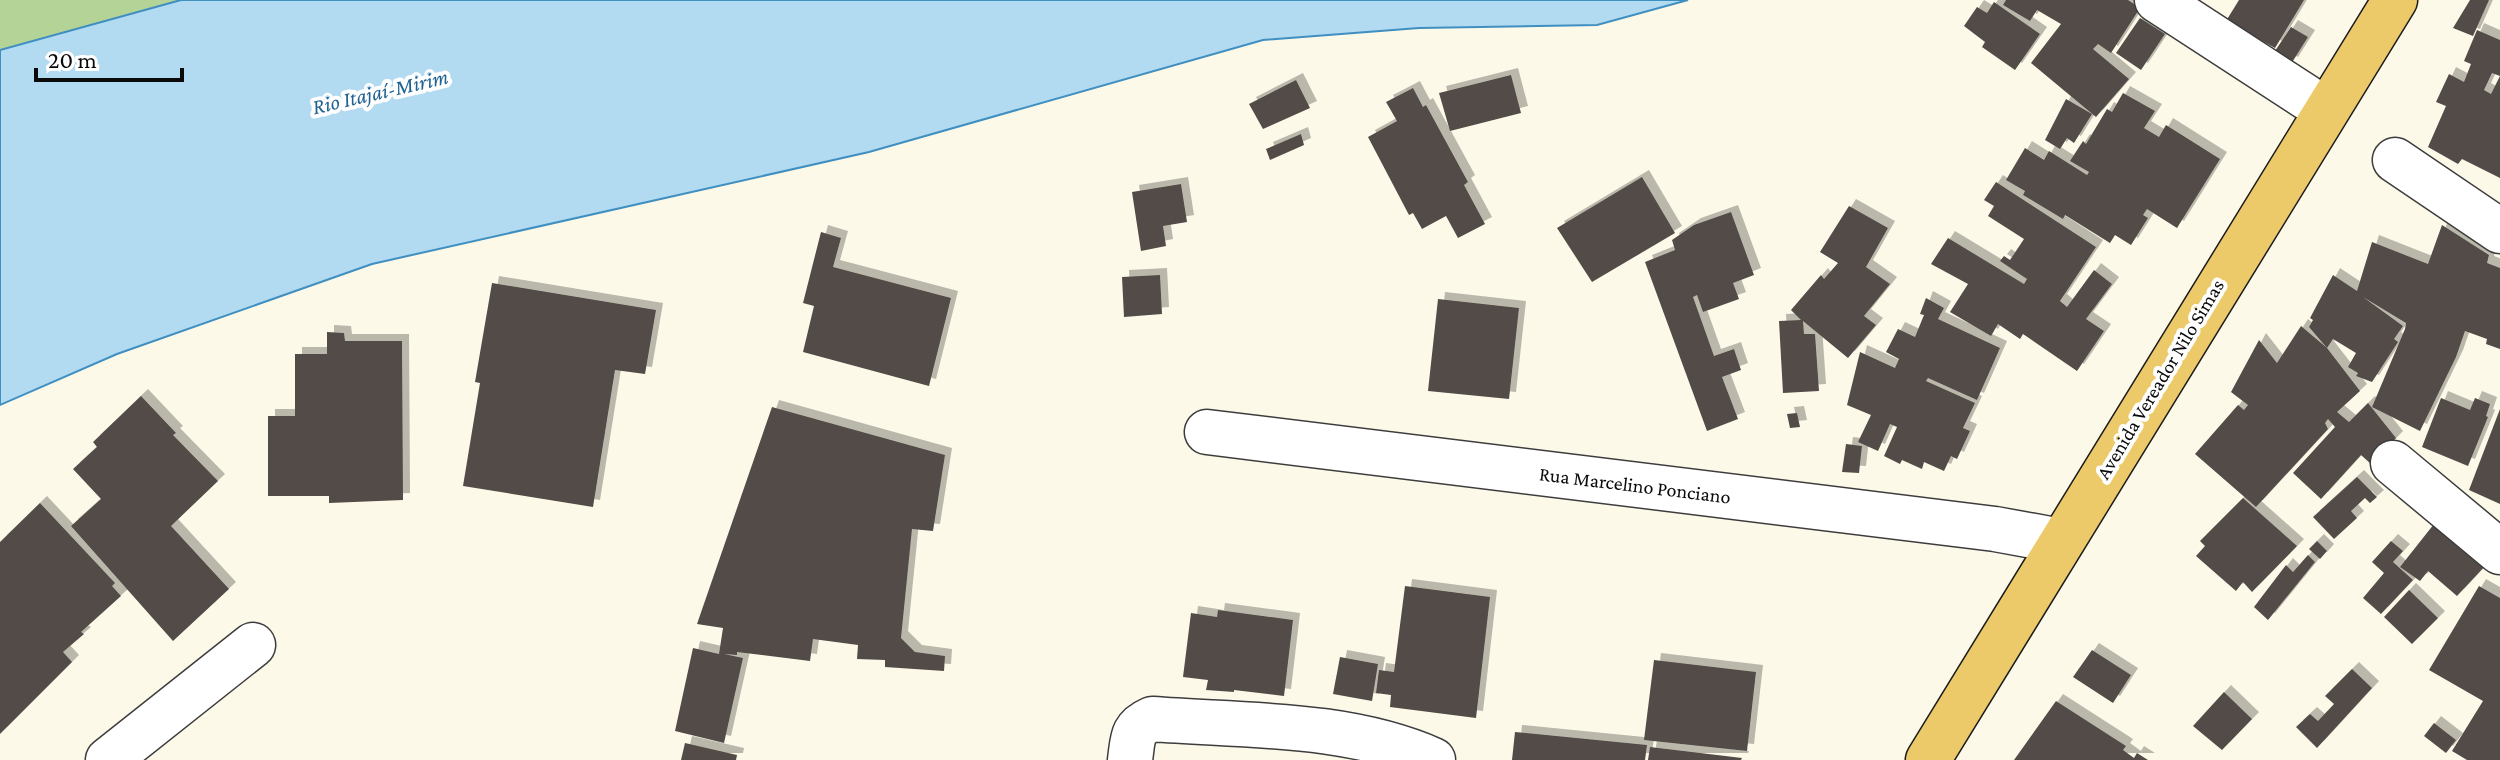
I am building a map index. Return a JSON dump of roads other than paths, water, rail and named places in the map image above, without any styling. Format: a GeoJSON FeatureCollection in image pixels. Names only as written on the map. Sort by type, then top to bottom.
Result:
{"type":"FeatureCollection","features":[{"type":"Feature","properties":{"kind":"main road","name":"Avenida Vereador Nilo Simas"},"geometry":{"type":"LineString","coordinates":[[1928,760],[2395,0]]}},
{"type":"Feature","properties":{"kind":"street"},"geometry":{"type":"LineString","coordinates":[[2157,0],[2326,110]]}},
{"type":"Feature","properties":{"kind":"street"},"geometry":{"type":"LineString","coordinates":[[2395,160],[2500,231]]}},
{"type":"Feature","properties":{"kind":"street","name":"Rua Marcelino Ponciano"},"geometry":{"type":"LineString","coordinates":[[1207,432],[1995,529],[2061,541]]}},
{"type":"Feature","properties":{"kind":"street"},"geometry":{"type":"LineString","coordinates":[[2393,463],[2500,552]]}},
{"type":"Feature","properties":{"kind":"street"},"geometry":{"type":"LineString","coordinates":[[108,760],[253,645]]}},
{"type":"Feature","properties":{"kind":"street"},"geometry":{"type":"LineString","coordinates":[[1130,760],[1134,734],[1139,725],[1152,719],[1353,734],[1401,746],[1433,760]]}},
{"type":"Feature","properties":{"kind":"water","name":"Rio Itajaí-Mirim"},"geometry":{"type":"Polygon","coordinates":[[[181,0],[1688,0],[1597,25],[1419,28],[1263,40],[869,152],[372,264],[117,354],[0,405],[0,50],[181,0]]]}}]}
